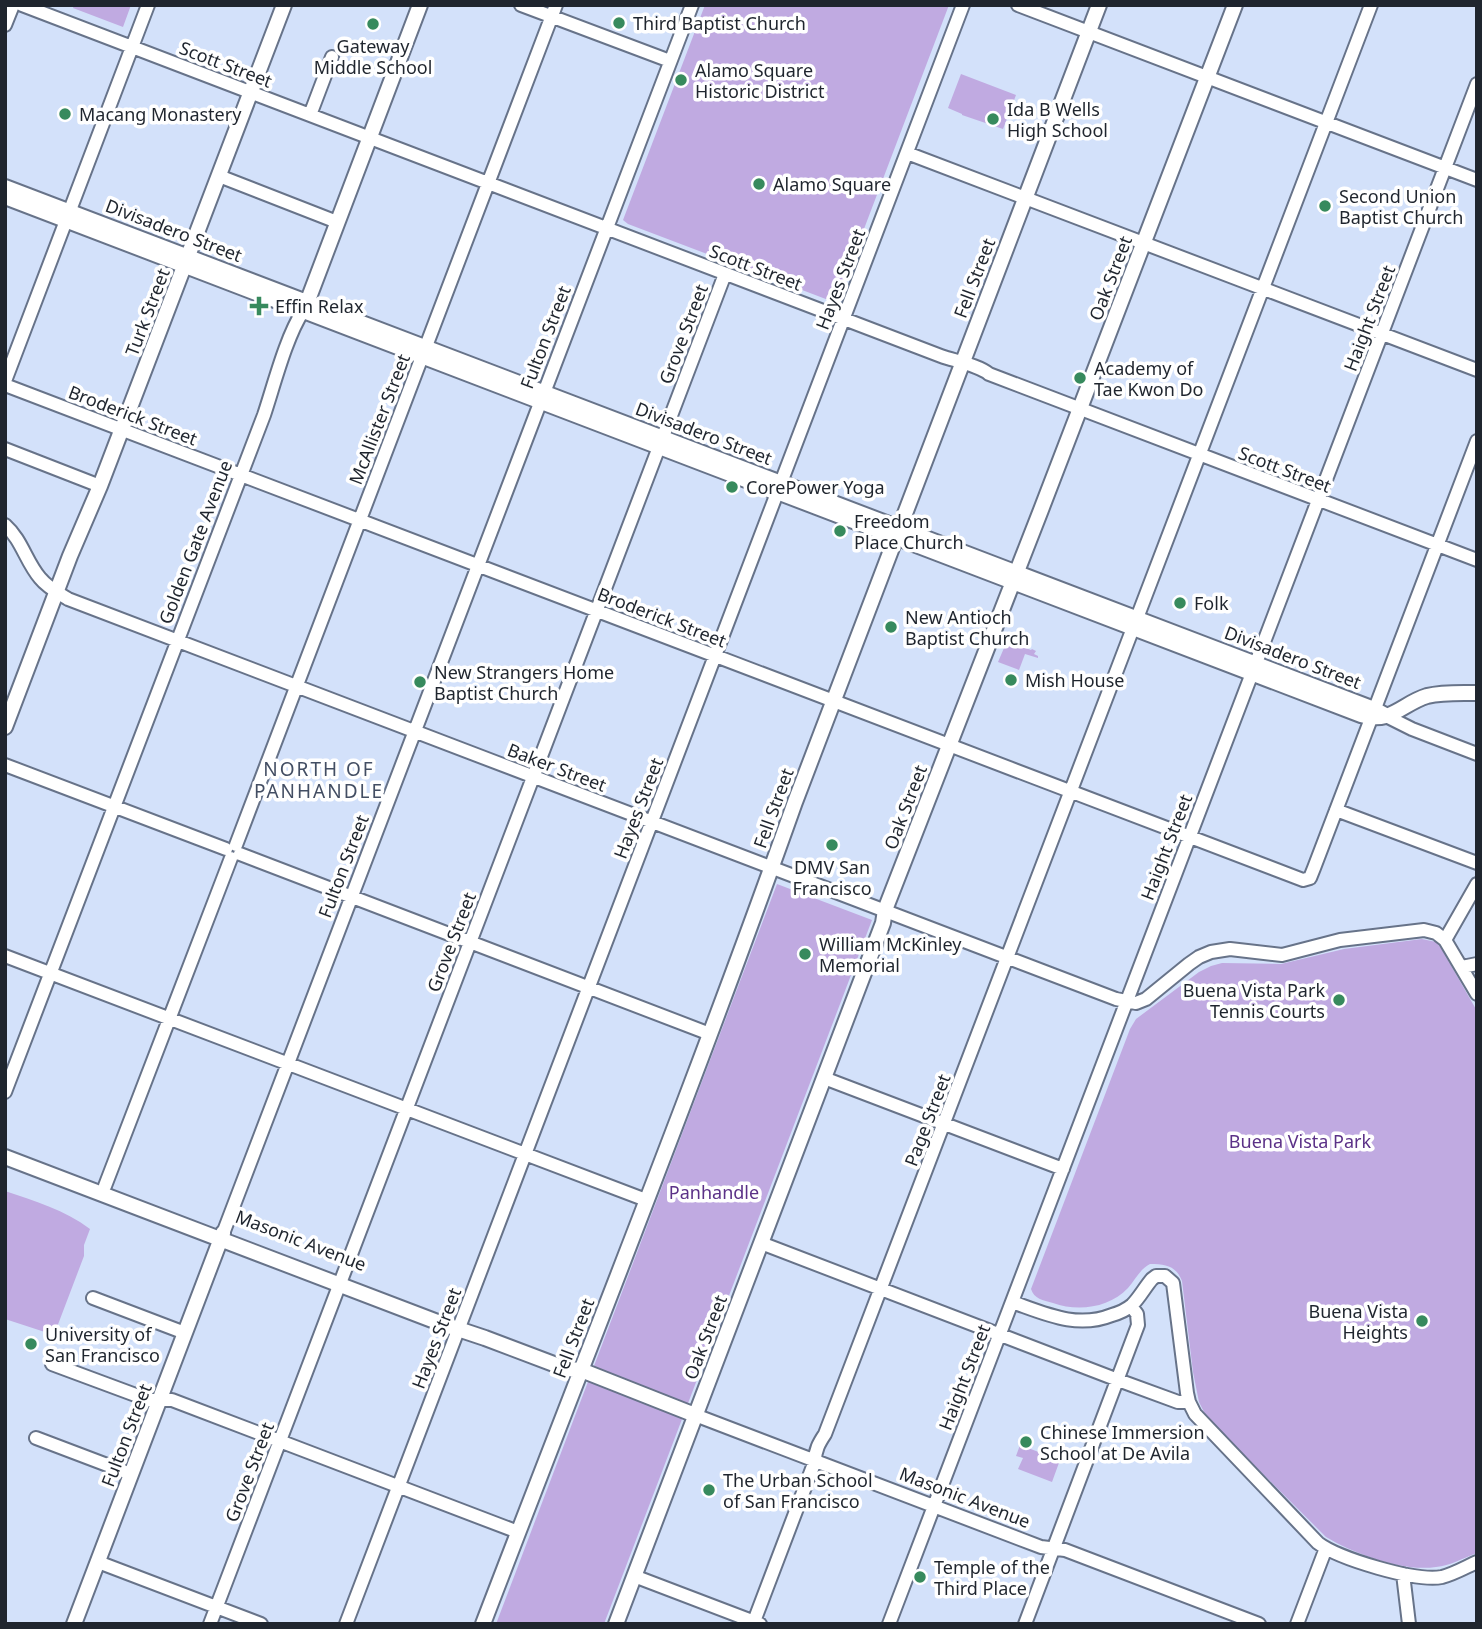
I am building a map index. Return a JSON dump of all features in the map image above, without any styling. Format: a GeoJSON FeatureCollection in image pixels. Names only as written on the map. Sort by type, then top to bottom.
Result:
{"type":"FeatureCollection","features":[{"type":"Feature","properties":{"kind":"main road","name":"Turk Street"},"geometry":{"type":"LineString","coordinates":[[5,727],[284,5]]}},
{"type":"Feature","properties":{"kind":"main road","name":"Golden Gate Avenue"},"geometry":{"type":"LineString","coordinates":[[305,306],[420,5]]}},
{"type":"Feature","properties":{"kind":"main road","name":"Fell Street"},"geometry":{"type":"LineString","coordinates":[[483,1624],[1099,5]]}},
{"type":"Feature","properties":{"kind":"main road","name":"Oak Street"},"geometry":{"type":"LineString","coordinates":[[616,1624],[886,910],[1235,5]]}},
{"type":"Feature","properties":{"kind":"main road","name":"Divisadero Street"},"geometry":{"type":"LineString","coordinates":[[5,187],[68,216]]}},
{"type":"Feature","properties":{"kind":"main road","name":"Divisadero Street"},"geometry":{"type":"LineString","coordinates":[[5,197],[68,216],[1388,717]]}},
{"type":"Feature","properties":{"kind":"main road"},"geometry":{"type":"LineString","coordinates":[[1388,717],[1430,696],[1476,691]]}},
{"type":"Feature","properties":{"kind":"main road","name":"Masonic Avenue"},"geometry":{"type":"LineString","coordinates":[[5,1147],[222,1235]]}},
{"type":"Feature","properties":{"kind":"main road","name":"Masonic Avenue"},"geometry":{"type":"LineString","coordinates":[[5,1157],[222,1235],[459,1325],[566,1369],[581,1370],[695,1415]]}},
{"type":"Feature","properties":{"kind":"main road","name":"Fulton Street"},"geometry":{"type":"LineString","coordinates":[[75,1624],[222,1235]]}},
{"type":"Feature","properties":{"kind":"street"},"geometry":{"type":"LineString","coordinates":[[5,25],[13,5]]}},
{"type":"Feature","properties":{"kind":"street","name":"Scott Street"},"geometry":{"type":"LineString","coordinates":[[22,5],[1477,560]]}},
{"type":"Feature","properties":{"kind":"street"},"geometry":{"type":"LineString","coordinates":[[5,383],[148,5]]}},
{"type":"Feature","properties":{"kind":"street"},"geometry":{"type":"LineString","coordinates":[[521,5],[554,11],[670,61]]}},
{"type":"Feature","properties":{"kind":"street","name":"Fulton Street"},"geometry":{"type":"LineString","coordinates":[[222,1235],[692,5]]}},
{"type":"Feature","properties":{"kind":"street","name":"Hayes Street"},"geometry":{"type":"LineString","coordinates":[[346,1624],[963,5]]}},
{"type":"Feature","properties":{"kind":"street"},"geometry":{"type":"LineString","coordinates":[[1018,5],[1477,180]]}},
{"type":"Feature","properties":{"kind":"street","name":"Page Street"},"geometry":{"type":"LineString","coordinates":[[756,1623],[815,1461],[818,1446],[881,1289],[1371,5]]}},
{"type":"Feature","properties":{"kind":"street","name":"McAllister Street"},"geometry":{"type":"LineString","coordinates":[[105,1186],[554,11]]}},
{"type":"Feature","properties":{"kind":"street"},"geometry":{"type":"LineString","coordinates":[[310,115],[332,57]]}},
{"type":"Feature","properties":{"kind":"street","name":"Haight Street"},"geometry":{"type":"LineString","coordinates":[[889,1624],[1477,84]]}},
{"type":"Feature","properties":{"kind":"street"},"geometry":{"type":"LineString","coordinates":[[907,153],[1477,370]]}},
{"type":"Feature","properties":{"kind":"street"},"geometry":{"type":"LineString","coordinates":[[219,176],[337,222]]}},
{"type":"Feature","properties":{"kind":"street","name":"Grove Street"},"geometry":{"type":"LineString","coordinates":[[210,1624],[725,274]]}},
{"type":"Feature","properties":{"kind":"street","name":"Golden Gate Avenue"},"geometry":{"type":"LineString","coordinates":[[5,1092],[264,415],[282,359],[305,306]]}},
{"type":"Feature","properties":{"kind":"street","name":"Broderick Street"},"geometry":{"type":"LineString","coordinates":[[5,383],[1303,880],[1307,880],[1312,872],[1336,810]]}},
{"type":"Feature","properties":{"kind":"street"},"geometry":{"type":"LineString","coordinates":[[1477,441],[1472,468],[1437,545],[1336,810],[1477,863]]}},
{"type":"Feature","properties":{"kind":"street"},"geometry":{"type":"LineString","coordinates":[[5,449],[100,486]]}},
{"type":"Feature","properties":{"kind":"street","name":"Baker Street"},"geometry":{"type":"LineString","coordinates":[[5,525],[40,578],[68,599],[1127,1001]]}},
{"type":"Feature","properties":{"kind":"street","name":"Divisadero Street"},"geometry":{"type":"LineString","coordinates":[[1388,717],[1477,754]]}},
{"type":"Feature","properties":{"kind":"street"},"geometry":{"type":"LineString","coordinates":[[5,765],[709,1034]]}},
{"type":"Feature","properties":{"kind":"street"},"geometry":{"type":"LineString","coordinates":[[1445,940],[1477,884]]}},
{"type":"Feature","properties":{"kind":"street"},"geometry":{"type":"LineString","coordinates":[[1127,1001],[1136,1003],[1146,999],[1189,964],[1211,952],[1230,949],[1282,955],[1340,940],[1416,930],[1436,933],[1445,940],[1477,994]]}},
{"type":"Feature","properties":{"kind":"street"},"geometry":{"type":"LineString","coordinates":[[5,956],[646,1200]]}},
{"type":"Feature","properties":{"kind":"street"},"geometry":{"type":"LineString","coordinates":[[1461,967],[1477,964]]}},
{"type":"Feature","properties":{"kind":"street"},"geometry":{"type":"LineString","coordinates":[[824,1078],[1063,1169]]}},
{"type":"Feature","properties":{"kind":"street"},"geometry":{"type":"LineString","coordinates":[[761,1243],[1118,1380],[1178,1402],[1189,1402]]}},
{"type":"Feature","properties":{"kind":"street"},"geometry":{"type":"LineString","coordinates":[[1012,1302],[1060,1320],[1083,1322],[1106,1318],[1131,1306],[1148,1283],[1156,1276],[1165,1276],[1171,1280],[1189,1402],[1195,1414],[1310,1534],[1326,1548],[1384,1570],[1403,1574],[1442,1577],[1477,1562]]}},
{"type":"Feature","properties":{"kind":"street"},"geometry":{"type":"LineString","coordinates":[[93,1298],[185,1333]]}},
{"type":"Feature","properties":{"kind":"street"},"geometry":{"type":"LineString","coordinates":[[1025,1624],[1138,1325],[1137,1314],[1131,1306]]}},
{"type":"Feature","properties":{"kind":"street"},"geometry":{"type":"LineString","coordinates":[[52,1364],[149,1400],[172,1399],[518,1532]]}},
{"type":"Feature","properties":{"kind":"street","name":"Masonic Avenue"},"geometry":{"type":"LineString","coordinates":[[695,1415],[1041,1547],[1065,1550],[1259,1624]]}},
{"type":"Feature","properties":{"kind":"street"},"geometry":{"type":"LineString","coordinates":[[36,1438],[131,1475]]}},
{"type":"Feature","properties":{"kind":"street"},"geometry":{"type":"LineString","coordinates":[[1297,1624],[1326,1548]]}},
{"type":"Feature","properties":{"kind":"street"},"geometry":{"type":"LineString","coordinates":[[98,1562],[261,1624]]}},
{"type":"Feature","properties":{"kind":"street"},"geometry":{"type":"LineString","coordinates":[[1403,1574],[1409,1624]]}},
{"type":"Feature","properties":{"kind":"street"},"geometry":{"type":"LineString","coordinates":[[634,1576],[756,1623]]}},
{"type":"Feature","properties":{"kind":"green space"},"geometry":{"type":"Polygon","coordinates":[[[74,5],[131,5],[123,27],[73,8],[74,5]]]}},
{"type":"Feature","properties":{"kind":"green space","name":"Alamo Square"},"geometry":{"type":"Polygon","coordinates":[[[705,5],[949,5],[837,300],[831,301],[623,220],[705,5]]]}},
{"type":"Feature","properties":{"kind":"green space"},"geometry":{"type":"Polygon","coordinates":[[[961,74],[1016,95],[1003,129],[948,108],[961,74]]]}},
{"type":"Feature","properties":{"kind":"green space"},"geometry":{"type":"Polygon","coordinates":[[[1007,641],[1036,651],[1034,654],[1038,658],[1025,654],[1019,670],[998,662],[1007,641]]]}},
{"type":"Feature","properties":{"kind":"green space","name":"Panhandle"},"geometry":{"type":"Polygon","coordinates":[[[777,884],[872,920],[604,1624],[496,1624],[777,884]]]}},
{"type":"Feature","properties":{"kind":"green space","name":"Buena Vista Park"},"geometry":{"type":"Polygon","coordinates":[[[1422,939],[1436,942],[1441,948],[1477,1011],[1477,1553],[1446,1565],[1423,1568],[1379,1560],[1326,1537],[1214,1425],[1199,1402],[1182,1281],[1173,1269],[1166,1265],[1150,1264],[1120,1295],[1093,1306],[1063,1306],[1039,1299],[1031,1289],[1136,1019],[1211,966],[1222,963],[1281,964],[1344,949],[1422,939]]]}},
{"type":"Feature","properties":{"kind":"green space"},"geometry":{"type":"Polygon","coordinates":[[[5,1191],[60,1211],[90,1229],[84,1245],[84,1256],[54,1335],[5,1319],[5,1191]]]}},
{"type":"Feature","properties":{"kind":"green space"},"geometry":{"type":"Polygon","coordinates":[[[1020,1445],[1060,1460],[1052,1482],[1018,1469],[1023,1458],[1016,1456],[1020,1445]]]}},
{"type":"Feature","properties":{"kind":"place","name":"Third Baptist Church"},"geometry":{"type":"Point","coordinates":[619,23]}},
{"type":"Feature","properties":{"kind":"place","name":"Gateway Middle School"},"geometry":{"type":"Point","coordinates":[373,24]}},
{"type":"Feature","properties":{"kind":"place","name":"Alamo Square Historic District"},"geometry":{"type":"Point","coordinates":[681,80]}},
{"type":"Feature","properties":{"kind":"place","name":"Macang Monastery"},"geometry":{"type":"Point","coordinates":[65,114]}},
{"type":"Feature","properties":{"kind":"place","name":"Ida B Wells High School"},"geometry":{"type":"Point","coordinates":[993,119]}},
{"type":"Feature","properties":{"kind":"place","name":"Alamo Square"},"geometry":{"type":"Point","coordinates":[759,184]}},
{"type":"Feature","properties":{"kind":"place","name":"Second Union Baptist Church"},"geometry":{"type":"Point","coordinates":[1325,206]}},
{"type":"Feature","properties":{"kind":"place","name":"Effin Relax"},"geometry":{"type":"Point","coordinates":[259,306]}},
{"type":"Feature","properties":{"kind":"place","name":"Academy of Tae Kwon Do"},"geometry":{"type":"Point","coordinates":[1080,378]}},
{"type":"Feature","properties":{"kind":"place","name":"CorePower Yoga"},"geometry":{"type":"Point","coordinates":[732,487]}},
{"type":"Feature","properties":{"kind":"place","name":"Freedom Place Church"},"geometry":{"type":"Point","coordinates":[840,531]}},
{"type":"Feature","properties":{"kind":"place","name":"Folk"},"geometry":{"type":"Point","coordinates":[1180,603]}},
{"type":"Feature","properties":{"kind":"place","name":"New Antioch Baptist Church"},"geometry":{"type":"Point","coordinates":[891,627]}},
{"type":"Feature","properties":{"kind":"place","name":"Mish House"},"geometry":{"type":"Point","coordinates":[1011,680]}},
{"type":"Feature","properties":{"kind":"place","name":"New Strangers Home Baptist Church"},"geometry":{"type":"Point","coordinates":[420,682]}},
{"type":"Feature","properties":{"kind":"place","name":"DMV San Francisco"},"geometry":{"type":"Point","coordinates":[832,845]}},
{"type":"Feature","properties":{"kind":"place","name":"William McKinley Memorial"},"geometry":{"type":"Point","coordinates":[805,954]}},
{"type":"Feature","properties":{"kind":"place","name":"Buena Vista Park Tennis Courts"},"geometry":{"type":"Point","coordinates":[1339,1000]}},
{"type":"Feature","properties":{"kind":"place","name":"Buena Vista Heights"},"geometry":{"type":"Point","coordinates":[1422,1321]}},
{"type":"Feature","properties":{"kind":"place","name":"University of San Francisco"},"geometry":{"type":"Point","coordinates":[31,1344]}},
{"type":"Feature","properties":{"kind":"place","name":"Chinese Immersion School at De Avila"},"geometry":{"type":"Point","coordinates":[1026,1442]}},
{"type":"Feature","properties":{"kind":"place","name":"The Urban School of San Francisco"},"geometry":{"type":"Point","coordinates":[709,1490]}},
{"type":"Feature","properties":{"kind":"place","name":"Temple of the Third Place"},"geometry":{"type":"Point","coordinates":[920,1577]}},
{"type":"Feature","properties":{"kind":"district","name":"NORTH OF PANHANDLE"},"geometry":{"type":"Point","coordinates":[319,780]}}]}
